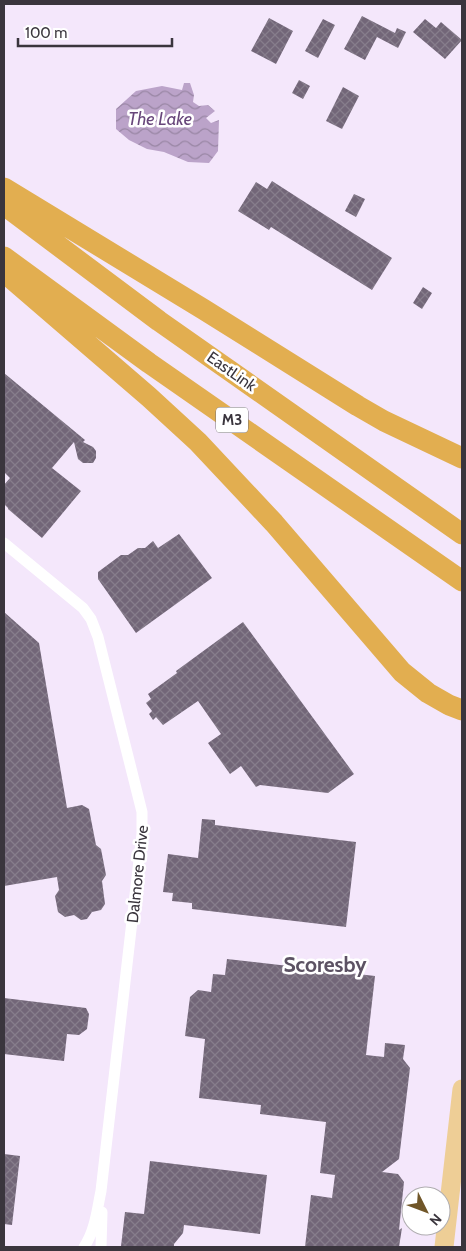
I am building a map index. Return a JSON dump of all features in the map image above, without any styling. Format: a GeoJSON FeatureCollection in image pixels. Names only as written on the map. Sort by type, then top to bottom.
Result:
{"type":"FeatureCollection","features":[{"type":"Feature","properties":{"kind":"highway"},"geometry":{"type":"LineString","coordinates":[[4,188],[358,406],[384,421],[462,458]]}},
{"type":"Feature","properties":{"kind":"highway","name":"EastLink"},"geometry":{"type":"LineString","coordinates":[[4,205],[159,321],[462,534]]}},
{"type":"Feature","properties":{"kind":"highway","name":"M3"},"geometry":{"type":"LineString","coordinates":[[4,257],[149,363],[462,581]]}},
{"type":"Feature","properties":{"kind":"highway"},"geometry":{"type":"LineString","coordinates":[[4,272],[149,396],[198,442],[268,516],[406,676],[428,693],[461,710]]}},
{"type":"Feature","properties":{"kind":"highway"},"geometry":{"type":"LineString","coordinates":[[417,436],[462,453]]}},
{"type":"Feature","properties":{"kind":"main road"},"geometry":{"type":"LineString","coordinates":[[444,1247],[462,1089]]}},
{"type":"Feature","properties":{"kind":"street","name":"Dalmore Drive"},"geometry":{"type":"LineString","coordinates":[[4,543],[77,603],[91,619],[100,646],[142,812],[141,840],[101,1191],[94,1225],[89,1240],[84,1247]]}},
{"type":"Feature","properties":{"kind":"street","name":"Dalmore Drive"},"geometry":{"type":"LineString","coordinates":[[101,1191],[101,1247]]}},
{"type":"Feature","properties":{"kind":"water","name":"The Lake"},"geometry":{"type":"Polygon","coordinates":[[[184,83],[190,83],[194,95],[193,102],[199,106],[208,105],[215,111],[206,118],[211,123],[219,120],[218,151],[209,163],[188,162],[164,152],[147,149],[129,140],[116,129],[116,109],[136,91],[162,86],[182,90],[184,83]]]}},
{"type":"Feature","properties":{"kind":"building"},"geometry":{"type":"Polygon","coordinates":[[[362,16],[395,33],[397,28],[406,32],[398,48],[377,37],[365,60],[344,49],[362,16]]]}},
{"type":"Feature","properties":{"kind":"building"},"geometry":{"type":"Polygon","coordinates":[[[269,18],[293,31],[276,64],[251,51],[269,18]]]}},
{"type":"Feature","properties":{"kind":"building"},"geometry":{"type":"Polygon","coordinates":[[[323,19],[335,25],[318,58],[305,51],[323,19]]]}},
{"type":"Feature","properties":{"kind":"building"},"geometry":{"type":"Polygon","coordinates":[[[425,19],[436,28],[441,22],[462,40],[445,59],[413,32],[425,19]]]}},
{"type":"Feature","properties":{"kind":"building"},"geometry":{"type":"Polygon","coordinates":[[[299,80],[310,86],[303,99],[292,93],[299,80]]]}},
{"type":"Feature","properties":{"kind":"building"},"geometry":{"type":"Polygon","coordinates":[[[343,87],[359,96],[342,129],[326,121],[343,87]]]}},
{"type":"Feature","properties":{"kind":"building"},"geometry":{"type":"Polygon","coordinates":[[[272,181],[392,258],[372,290],[271,227],[269,230],[238,211],[256,182],[267,189],[272,181]]]}},
{"type":"Feature","properties":{"kind":"building"},"geometry":{"type":"Polygon","coordinates":[[[354,194],[365,199],[356,217],[345,211],[354,194]]]}},
{"type":"Feature","properties":{"kind":"building"},"geometry":{"type":"Polygon","coordinates":[[[423,287],[432,293],[422,309],[413,303],[423,287]]]}},
{"type":"Feature","properties":{"kind":"building"},"geometry":{"type":"Polygon","coordinates":[[[4,373],[85,440],[83,442],[93,447],[96,451],[96,458],[93,463],[83,463],[78,459],[74,442],[52,468],[81,491],[42,538],[4,504],[4,485],[10,478],[4,472],[4,373]]]}},
{"type":"Feature","properties":{"kind":"building"},"geometry":{"type":"Polygon","coordinates":[[[179,534],[212,578],[136,633],[98,579],[98,572],[121,555],[128,555],[138,548],[145,548],[153,541],[158,548],[179,534]]]}},
{"type":"Feature","properties":{"kind":"building"},"geometry":{"type":"Polygon","coordinates":[[[4,612],[39,643],[67,808],[82,805],[89,809],[96,845],[101,849],[106,875],[102,881],[105,904],[101,910],[92,912],[87,919],[81,920],[74,915],[65,917],[58,912],[55,896],[59,890],[57,877],[4,886],[4,612]]]}},
{"type":"Feature","properties":{"kind":"building"},"geometry":{"type":"Polygon","coordinates":[[[243,622],[354,774],[328,793],[260,785],[256,787],[241,766],[230,774],[208,743],[221,734],[198,701],[163,725],[156,717],[153,720],[149,714],[152,711],[146,703],[151,699],[148,694],[243,622]]]}},
{"type":"Feature","properties":{"kind":"building"},"geometry":{"type":"Polygon","coordinates":[[[202,819],[215,820],[215,825],[356,842],[346,927],[192,909],[192,903],[172,901],[173,893],[163,892],[168,854],[198,858],[202,819]]]}},
{"type":"Feature","properties":{"kind":"building"},"geometry":{"type":"Polygon","coordinates":[[[227,959],[375,976],[366,1055],[384,1057],[385,1043],[405,1045],[403,1059],[410,1068],[399,1159],[382,1172],[398,1174],[404,1182],[404,1186],[401,1186],[399,1230],[401,1229],[401,1234],[399,1247],[305,1247],[311,1195],[332,1198],[335,1175],[320,1173],[326,1122],[260,1114],[261,1105],[199,1098],[205,1039],[185,1036],[190,997],[198,990],[211,992],[213,974],[225,975],[227,959]]]}},
{"type":"Feature","properties":{"kind":"building"},"geometry":{"type":"Polygon","coordinates":[[[4,998],[86,1008],[89,1014],[87,1029],[79,1035],[67,1034],[64,1061],[4,1054],[4,998]]]}},
{"type":"Feature","properties":{"kind":"building"},"geometry":{"type":"Polygon","coordinates":[[[4,1154],[20,1156],[12,1225],[4,1224],[4,1154]]]}},
{"type":"Feature","properties":{"kind":"building"},"geometry":{"type":"Polygon","coordinates":[[[150,1161],[267,1175],[260,1234],[184,1225],[183,1233],[174,1244],[174,1247],[121,1246],[125,1212],[144,1214],[150,1161]]]}},
{"type":"Feature","properties":{"kind":"district","name":"Scoresby"},"geometry":{"type":"Point","coordinates":[325,965]}}]}
